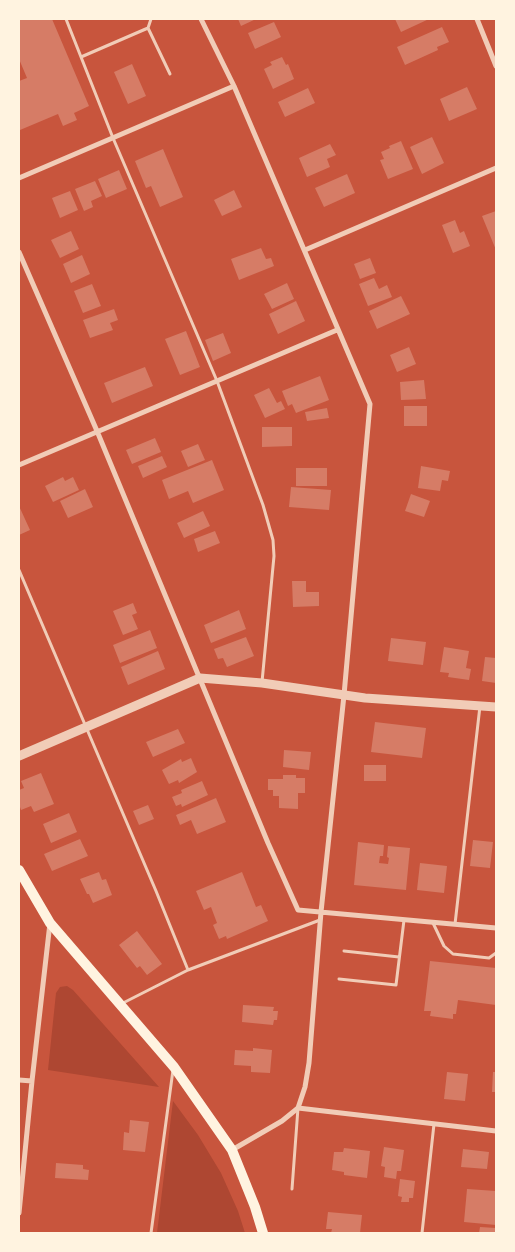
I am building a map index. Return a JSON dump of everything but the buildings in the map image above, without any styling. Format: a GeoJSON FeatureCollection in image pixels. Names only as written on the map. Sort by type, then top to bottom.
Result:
{"type":"FeatureCollection","features":[{"type":"Feature","properties":{"kind":"main road"},"geometry":{"type":"LineString","coordinates":[[19,870],[50,923],[174,1067],[232,1150],[255,1207],[263,1233]]}},
{"type":"Feature","properties":{"kind":"street"},"geometry":{"type":"LineString","coordinates":[[201,19],[234,86],[370,404],[344,694],[321,912],[309,1063],[305,1087],[298,1108],[282,1121],[232,1150]]}},
{"type":"Feature","properties":{"kind":"street"},"geometry":{"type":"LineString","coordinates":[[477,19],[496,66]]}},
{"type":"Feature","properties":{"kind":"street"},"geometry":{"type":"LineString","coordinates":[[19,178],[234,86]]}},
{"type":"Feature","properties":{"kind":"street"},"geometry":{"type":"LineString","coordinates":[[305,250],[496,168]]}},
{"type":"Feature","properties":{"kind":"street"},"geometry":{"type":"LineString","coordinates":[[19,252],[97,431],[268,843],[298,910],[496,928]]}},
{"type":"Feature","properties":{"kind":"street"},"geometry":{"type":"LineString","coordinates":[[19,465],[337,330]]}},
{"type":"Feature","properties":{"kind":"street"},"geometry":{"type":"LineString","coordinates":[[19,756],[200,678],[262,683],[365,698],[496,707]]}},
{"type":"Feature","properties":{"kind":"street"},"geometry":{"type":"LineString","coordinates":[[19,1213],[50,923]]}},
{"type":"Feature","properties":{"kind":"street"},"geometry":{"type":"LineString","coordinates":[[19,1080],[32,1081]]}},
{"type":"Feature","properties":{"kind":"street"},"geometry":{"type":"LineString","coordinates":[[298,1108],[496,1131]]}},
{"type":"Feature","properties":{"kind":"lane"},"geometry":{"type":"LineString","coordinates":[[66,19],[113,138],[217,381],[263,505],[273,540],[274,556],[262,683]]}},
{"type":"Feature","properties":{"kind":"lane"},"geometry":{"type":"LineString","coordinates":[[151,19],[148,28],[170,74]]}},
{"type":"Feature","properties":{"kind":"lane"},"geometry":{"type":"LineString","coordinates":[[81,57],[148,28]]}},
{"type":"Feature","properties":{"kind":"lane"},"geometry":{"type":"LineString","coordinates":[[19,570],[188,970]]}},
{"type":"Feature","properties":{"kind":"lane"},"geometry":{"type":"LineString","coordinates":[[455,924],[480,705]]}},
{"type":"Feature","properties":{"kind":"lane"},"geometry":{"type":"LineString","coordinates":[[339,979],[396,985],[404,919]]}},
{"type":"Feature","properties":{"kind":"lane"},"geometry":{"type":"LineString","coordinates":[[120,1005],[188,970],[321,920]]}},
{"type":"Feature","properties":{"kind":"lane"},"geometry":{"type":"LineString","coordinates":[[433,922],[444,946],[453,954],[489,958],[496,953]]}},
{"type":"Feature","properties":{"kind":"lane"},"geometry":{"type":"LineString","coordinates":[[344,951],[399,957]]}},
{"type":"Feature","properties":{"kind":"lane"},"geometry":{"type":"LineString","coordinates":[[151,1233],[174,1067]]}},
{"type":"Feature","properties":{"kind":"lane"},"geometry":{"type":"LineString","coordinates":[[292,1189],[298,1108]]}},
{"type":"Feature","properties":{"kind":"lane"},"geometry":{"type":"LineString","coordinates":[[422,1233],[434,1124]]}},
{"type":"Feature","properties":{"kind":"shaded area"},"geometry":{"type":"Polygon","coordinates":[[[67,986],[73,990],[159,1087],[48,1070],[56,993],[60,987],[67,986]]]}},
{"type":"Feature","properties":{"kind":"shaded area"},"geometry":{"type":"Polygon","coordinates":[[[173,1101],[198,1135],[221,1173],[238,1211],[245,1233],[157,1233],[173,1101]]]}}]}
